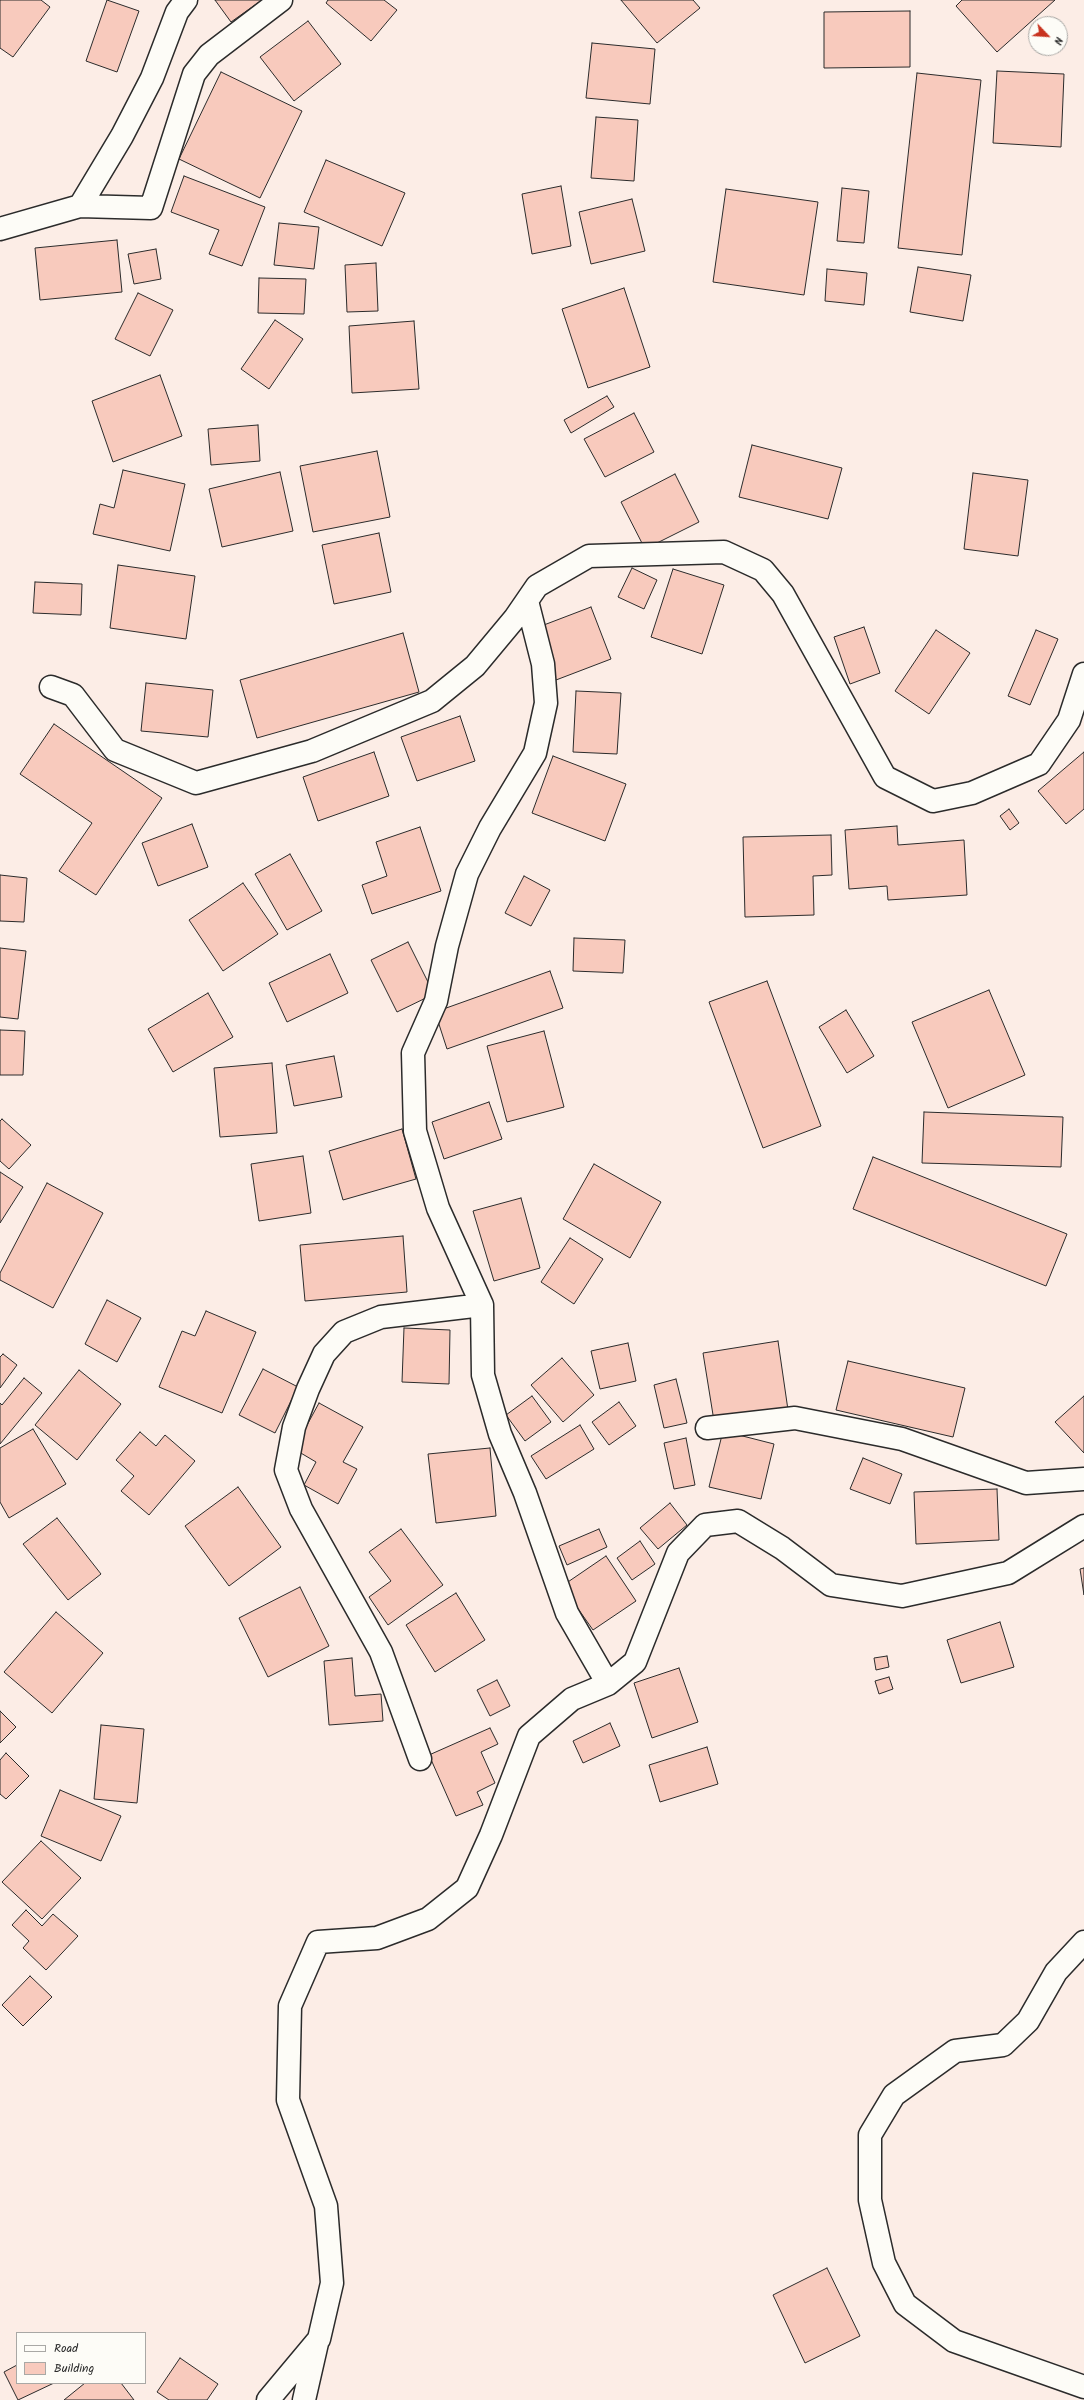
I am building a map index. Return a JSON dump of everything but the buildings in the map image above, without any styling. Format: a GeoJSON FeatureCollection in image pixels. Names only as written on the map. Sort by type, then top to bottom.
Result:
{"type":"FeatureCollection","features":[{"type":"Feature","properties":{"kind":"street"},"geometry":{"type":"LineString","coordinates":[[80,206],[122,136],[146,91],[177,12],[186,0]]}},
{"type":"Feature","properties":{"kind":"street"},"geometry":{"type":"LineString","coordinates":[[0,229],[80,206],[151,208],[194,74],[209,55],[281,0]]}},
{"type":"Feature","properties":{"kind":"street"},"geometry":{"type":"LineString","coordinates":[[51,686],[73,695],[115,750],[196,783],[312,751],[432,701],[475,666],[527,601],[537,586],[589,556],[724,552],[763,570],[783,594],[885,777],[933,801],[972,793],[1039,764],[1070,720],[1084,674]]}},
{"type":"Feature","properties":{"kind":"street"},"geometry":{"type":"LineString","coordinates":[[527,601],[543,664],[546,702],[535,753],[490,828],[467,874],[447,946],[436,1001],[414,1053],[415,1131],[438,1208],[482,1305],[483,1375],[500,1434],[525,1493],[567,1613],[608,1684]]}},
{"type":"Feature","properties":{"kind":"street"},"geometry":{"type":"LineString","coordinates":[[420,1759],[381,1652],[301,1509],[286,1470],[294,1427],[308,1389],[324,1354],[344,1332],[381,1317],[482,1305]]}},
{"type":"Feature","properties":{"kind":"street"},"geometry":{"type":"LineString","coordinates":[[707,1428],[795,1418],[902,1439],[1026,1483],[1084,1479]]}},
{"type":"Feature","properties":{"kind":"street"},"geometry":{"type":"LineString","coordinates":[[304,2400],[332,2283],[326,2206],[288,2100],[290,2006],[318,1942],[377,1938],[428,1919],[467,1888],[491,1835],[528,1736],[572,1699],[608,1684],[635,1662],[678,1553],[705,1525],[738,1521],[782,1548],[831,1585],[902,1596],[1008,1573],[1084,1526]]}},
{"type":"Feature","properties":{"kind":"street"},"geometry":{"type":"LineString","coordinates":[[1084,1942],[1056,1972],[1028,2021],[1003,2045],[955,2051],[894,2095],[870,2134],[870,2200],[884,2263],[905,2304],[954,2341],[1084,2387]]}},
{"type":"Feature","properties":{"kind":"street"},"geometry":{"type":"LineString","coordinates":[[268,2400],[318,2339]]}}]}
